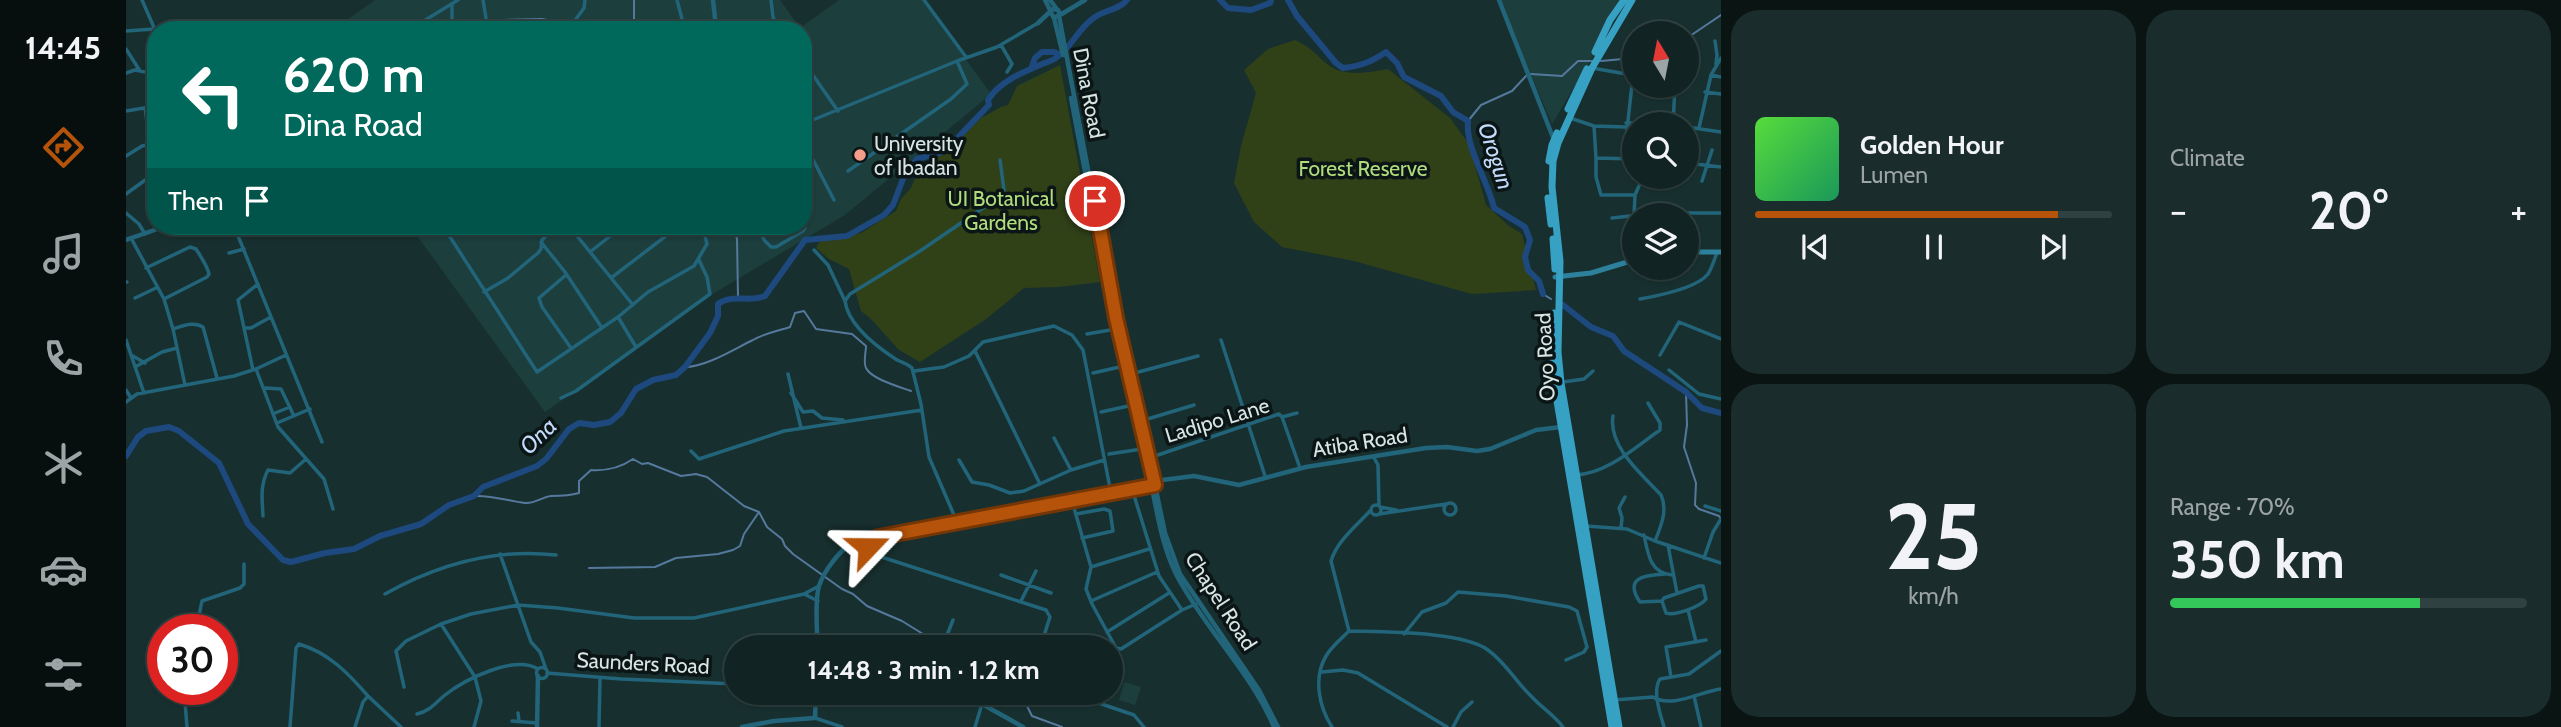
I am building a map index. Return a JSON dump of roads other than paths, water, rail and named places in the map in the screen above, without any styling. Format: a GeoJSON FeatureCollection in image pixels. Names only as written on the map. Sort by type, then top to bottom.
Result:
{"type":"FeatureCollection","features":[{"type":"Feature","properties":{"kind":"highway","name":"Oyo Road"},"geometry":{"type":"LineString","coordinates":[[1556,141],[1569,118],[1610,20],[1624,0]]}},
{"type":"Feature","properties":{"kind":"highway","name":"Oyo Road"},"geometry":{"type":"LineString","coordinates":[[1619,727],[1586,526],[1561,427],[1557,370],[1558,277],[1547,186],[1548,166],[1556,141],[1593,63],[1632,0]]}},
{"type":"Feature","properties":{"kind":"highway","name":"Oyo Road"},"geometry":{"type":"LineString","coordinates":[[1557,370],[1612,727]]}},
{"type":"Feature","properties":{"kind":"main road"},"geometry":{"type":"LineString","coordinates":[[1699,252],[1719,253]]}},
{"type":"Feature","properties":{"kind":"main road"},"geometry":{"type":"LineString","coordinates":[[1558,277],[1591,273],[1622,264]]}},
{"type":"Feature","properties":{"kind":"street"},"geometry":{"type":"LineString","coordinates":[[142,0],[151,21]]}},
{"type":"Feature","properties":{"kind":"street"},"geometry":{"type":"LineString","coordinates":[[424,21],[458,0]]}},
{"type":"Feature","properties":{"kind":"street"},"geometry":{"type":"LineString","coordinates":[[483,0],[486,21]]}},
{"type":"Feature","properties":{"kind":"street"},"geometry":{"type":"LineString","coordinates":[[576,21],[584,8],[585,0]]}},
{"type":"Feature","properties":{"kind":"street"},"geometry":{"type":"LineString","coordinates":[[677,0],[681,21]]}},
{"type":"Feature","properties":{"kind":"street"},"geometry":{"type":"LineString","coordinates":[[713,0],[715,21]]}},
{"type":"Feature","properties":{"kind":"street"},"geometry":{"type":"LineString","coordinates":[[771,0],[775,21]]}},
{"type":"Feature","properties":{"kind":"street"},"geometry":{"type":"LineString","coordinates":[[924,0],[966,58]]}},
{"type":"Feature","properties":{"kind":"street"},"geometry":{"type":"LineString","coordinates":[[1047,0],[1055,14]]}},
{"type":"Feature","properties":{"kind":"street"},"geometry":{"type":"LineString","coordinates":[[1055,14],[1078,0]]}},
{"type":"Feature","properties":{"kind":"street"},"geometry":{"type":"LineString","coordinates":[[812,121],[1001,44],[1084,0]]}},
{"type":"Feature","properties":{"kind":"street"},"geometry":{"type":"LineString","coordinates":[[1499,0],[1556,141]]}},
{"type":"Feature","properties":{"kind":"street"},"geometry":{"type":"LineString","coordinates":[[452,4],[452,21]]}},
{"type":"Feature","properties":{"kind":"street","name":"Dina Road"},"geometry":{"type":"LineString","coordinates":[[1055,14],[1124,366],[1152,483]]}},
{"type":"Feature","properties":{"kind":"street"},"geometry":{"type":"LineString","coordinates":[[126,31],[147,30]]}},
{"type":"Feature","properties":{"kind":"street"},"geometry":{"type":"LineString","coordinates":[[1715,41],[1716,66]]}},
{"type":"Feature","properties":{"kind":"street"},"geometry":{"type":"LineString","coordinates":[[1001,44],[1012,64],[1007,72]]}},
{"type":"Feature","properties":{"kind":"street"},"geometry":{"type":"LineString","coordinates":[[126,49],[138,70]]}},
{"type":"Feature","properties":{"kind":"street"},"geometry":{"type":"LineString","coordinates":[[1721,58],[1705,92],[1699,128],[1721,132]]}},
{"type":"Feature","properties":{"kind":"street"},"geometry":{"type":"LineString","coordinates":[[848,171],[967,85],[957,61]]}},
{"type":"Feature","properties":{"kind":"street"},"geometry":{"type":"LineString","coordinates":[[1593,63],[1622,72]]}},
{"type":"Feature","properties":{"kind":"street"},"geometry":{"type":"LineString","coordinates":[[126,73],[138,70],[147,72]]}},
{"type":"Feature","properties":{"kind":"street"},"geometry":{"type":"LineString","coordinates":[[812,74],[838,111]]}},
{"type":"Feature","properties":{"kind":"street"},"geometry":{"type":"LineString","coordinates":[[1711,75],[1721,77]]}},
{"type":"Feature","properties":{"kind":"street"},"geometry":{"type":"LineString","coordinates":[[1705,92],[1721,94]]}},
{"type":"Feature","properties":{"kind":"street"},"geometry":{"type":"LineString","coordinates":[[126,111],[145,108],[147,122]]}},
{"type":"Feature","properties":{"kind":"street"},"geometry":{"type":"LineString","coordinates":[[1569,118],[1594,126],[1622,125]]}},
{"type":"Feature","properties":{"kind":"street"},"geometry":{"type":"LineString","coordinates":[[1594,126],[1599,194],[1635,195]]}},
{"type":"Feature","properties":{"kind":"street"},"geometry":{"type":"LineString","coordinates":[[126,156],[147,146]]}},
{"type":"Feature","properties":{"kind":"street"},"geometry":{"type":"LineString","coordinates":[[1702,181],[1712,150]]}},
{"type":"Feature","properties":{"kind":"street"},"geometry":{"type":"LineString","coordinates":[[1596,158],[1622,157]]}},
{"type":"Feature","properties":{"kind":"street"},"geometry":{"type":"LineString","coordinates":[[812,159],[834,200]]}},
{"type":"Feature","properties":{"kind":"street"},"geometry":{"type":"LineString","coordinates":[[845,301],[850,294],[920,251],[1002,195],[1004,190],[1000,160]]}},
{"type":"Feature","properties":{"kind":"street"},"geometry":{"type":"LineString","coordinates":[[1699,164],[1721,167]]}},
{"type":"Feature","properties":{"kind":"street"},"geometry":{"type":"LineString","coordinates":[[126,194],[147,179]]}},
{"type":"Feature","properties":{"kind":"street"},"geometry":{"type":"LineString","coordinates":[[1635,203],[1638,189]]}},
{"type":"Feature","properties":{"kind":"street"},"geometry":{"type":"LineString","coordinates":[[126,213],[139,224],[145,234],[128,239],[164,299],[185,385]]}},
{"type":"Feature","properties":{"kind":"street"},"geometry":{"type":"LineString","coordinates":[[1699,214],[1721,213]]}},
{"type":"Feature","properties":{"kind":"street"},"geometry":{"type":"LineString","coordinates":[[1612,218],[1622,217]]}},
{"type":"Feature","properties":{"kind":"street"},"geometry":{"type":"LineString","coordinates":[[238,235],[322,442]]}},
{"type":"Feature","properties":{"kind":"street"},"geometry":{"type":"LineString","coordinates":[[449,235],[537,372],[618,317],[659,285],[694,266],[707,244],[704,235]]}},
{"type":"Feature","properties":{"kind":"street"},"geometry":{"type":"LineString","coordinates":[[484,292],[508,278],[538,253],[541,242],[548,235]]}},
{"type":"Feature","properties":{"kind":"street"},"geometry":{"type":"LineString","coordinates":[[576,235],[633,305]]}},
{"type":"Feature","properties":{"kind":"street"},"geometry":{"type":"LineString","coordinates":[[590,252],[612,235]]}},
{"type":"Feature","properties":{"kind":"street"},"geometry":{"type":"LineString","coordinates":[[611,278],[666,235]]}},
{"type":"Feature","properties":{"kind":"street"},"geometry":{"type":"LineString","coordinates":[[762,235],[771,247],[776,247],[798,235]]}},
{"type":"Feature","properties":{"kind":"street"},"geometry":{"type":"LineString","coordinates":[[541,242],[602,328]]}},
{"type":"Feature","properties":{"kind":"street"},"geometry":{"type":"LineString","coordinates":[[146,268],[190,247],[196,249],[209,274],[164,299]]}},
{"type":"Feature","properties":{"kind":"street"},"geometry":{"type":"LineString","coordinates":[[229,253],[244,249]]}},
{"type":"Feature","properties":{"kind":"street"},"geometry":{"type":"LineString","coordinates":[[814,250],[828,265],[845,301],[847,313],[861,330],[914,371],[929,457],[957,522]]}},
{"type":"Feature","properties":{"kind":"street"},"geometry":{"type":"LineString","coordinates":[[1640,299],[1671,292],[1702,279],[1719,253]]}},
{"type":"Feature","properties":{"kind":"street"},"geometry":{"type":"LineString","coordinates":[[561,398],[576,391],[709,294],[707,277],[699,259]]}},
{"type":"Feature","properties":{"kind":"street"},"geometry":{"type":"LineString","coordinates":[[566,274],[539,298],[571,348]]}},
{"type":"Feature","properties":{"kind":"street"},"geometry":{"type":"LineString","coordinates":[[258,284],[238,300],[254,370],[264,387],[280,429],[324,479],[334,509]]}},
{"type":"Feature","properties":{"kind":"street"},"geometry":{"type":"LineString","coordinates":[[135,298],[156,288]]}},
{"type":"Feature","properties":{"kind":"street"},"geometry":{"type":"LineString","coordinates":[[244,328],[251,328],[272,317]]}},
{"type":"Feature","properties":{"kind":"street"},"geometry":{"type":"LineString","coordinates":[[618,317],[636,346]]}},
{"type":"Feature","properties":{"kind":"street"},"geometry":{"type":"LineString","coordinates":[[1660,355],[1679,322],[1721,339]]}},
{"type":"Feature","properties":{"kind":"street"},"geometry":{"type":"LineString","coordinates":[[173,329],[194,324],[203,327],[217,378]]}},
{"type":"Feature","properties":{"kind":"street"},"geometry":{"type":"LineString","coordinates":[[914,371],[944,367],[969,356],[983,342],[1054,326],[1072,335],[1083,350],[1111,493]]}},
{"type":"Feature","properties":{"kind":"street"},"geometry":{"type":"LineString","coordinates":[[1087,334],[1117,329]]}},
{"type":"Feature","properties":{"kind":"street","name":"Dina Road"},"geometry":{"type":"LineString","coordinates":[[1117,329],[1131,374],[1152,483]]}},
{"type":"Feature","properties":{"kind":"street"},"geometry":{"type":"LineString","coordinates":[[126,340],[144,393]]}},
{"type":"Feature","properties":{"kind":"street"},"geometry":{"type":"LineString","coordinates":[[1221,340],[1265,476]]}},
{"type":"Feature","properties":{"kind":"street"},"geometry":{"type":"LineString","coordinates":[[135,367],[162,352],[177,348]]}},
{"type":"Feature","properties":{"kind":"street"},"geometry":{"type":"LineString","coordinates":[[975,350],[1040,484]]}},
{"type":"Feature","properties":{"kind":"street"},"geometry":{"type":"LineString","coordinates":[[126,402],[144,393],[254,370],[286,355]]}},
{"type":"Feature","properties":{"kind":"street"},"geometry":{"type":"LineString","coordinates":[[133,356],[145,363]]}},
{"type":"Feature","properties":{"kind":"street"},"geometry":{"type":"LineString","coordinates":[[1131,374],[1198,356]]}},
{"type":"Feature","properties":{"kind":"street"},"geometry":{"type":"LineString","coordinates":[[1093,373],[1124,366]]}},
{"type":"Feature","properties":{"kind":"street"},"geometry":{"type":"LineString","coordinates":[[1669,370],[1699,394],[1721,399]]}},
{"type":"Feature","properties":{"kind":"street"},"geometry":{"type":"LineString","coordinates":[[1561,383],[1584,379],[1593,371]]}},
{"type":"Feature","properties":{"kind":"street"},"geometry":{"type":"LineString","coordinates":[[788,374],[801,428]]}},
{"type":"Feature","properties":{"kind":"street"},"geometry":{"type":"LineString","coordinates":[[264,387],[281,389],[294,416]]}},
{"type":"Feature","properties":{"kind":"street"},"geometry":{"type":"LineString","coordinates":[[126,390],[131,398]]}},
{"type":"Feature","properties":{"kind":"street"},"geometry":{"type":"LineString","coordinates":[[791,393],[803,412],[813,411],[822,418],[846,421]]}},
{"type":"Feature","properties":{"kind":"street"},"geometry":{"type":"LineString","coordinates":[[1572,476],[1606,469],[1660,430],[1660,423],[1648,403]]}},
{"type":"Feature","properties":{"kind":"street"},"geometry":{"type":"LineString","coordinates":[[1101,412],[1133,405]]}},
{"type":"Feature","properties":{"kind":"street"},"geometry":{"type":"LineString","coordinates":[[1141,421],[1194,405]]}},
{"type":"Feature","properties":{"kind":"street"},"geometry":{"type":"LineString","coordinates":[[275,413],[290,407]]}},
{"type":"Feature","properties":{"kind":"street"},"geometry":{"type":"LineString","coordinates":[[277,423],[310,409]]}},
{"type":"Feature","properties":{"kind":"street"},"geometry":{"type":"LineString","coordinates":[[691,451],[699,459],[801,428],[922,410]]}},
{"type":"Feature","properties":{"kind":"street"},"geometry":{"type":"LineString","coordinates":[[1282,417],[1297,413]]}},
{"type":"Feature","properties":{"kind":"street","name":"Ladipo Lane"},"geometry":{"type":"LineString","coordinates":[[1149,458],[1279,414],[1300,468]]}},
{"type":"Feature","properties":{"kind":"street"},"geometry":{"type":"LineString","coordinates":[[1613,416],[1613,433],[1624,454],[1665,502],[1661,526],[1654,541]]}},
{"type":"Feature","properties":{"kind":"street","name":"Atiba Road"},"geometry":{"type":"LineString","coordinates":[[1152,483],[1194,476],[1239,485],[1300,468],[1373,456],[1437,447],[1477,451],[1490,449],[1536,430],[1561,427]]}},
{"type":"Feature","properties":{"kind":"street"},"geometry":{"type":"LineString","coordinates":[[1054,438],[1071,470]]}},
{"type":"Feature","properties":{"kind":"street"},"geometry":{"type":"LineString","coordinates":[[1109,454],[1142,449]]}},
{"type":"Feature","properties":{"kind":"street"},"geometry":{"type":"LineString","coordinates":[[1378,465],[1382,455]]}},
{"type":"Feature","properties":{"kind":"street"},"geometry":{"type":"LineString","coordinates":[[1373,456],[1378,465],[1380,493],[1377,514]]}},
{"type":"Feature","properties":{"kind":"street"},"geometry":{"type":"LineString","coordinates":[[263,516],[261,493],[268,470],[290,473],[306,459]]}},
{"type":"Feature","properties":{"kind":"street"},"geometry":{"type":"LineString","coordinates":[[959,460],[972,482],[1010,493],[1024,491],[1071,470],[1104,460]]}},
{"type":"Feature","properties":{"kind":"street"},"geometry":{"type":"LineString","coordinates":[[818,635],[819,586],[842,551],[852,543],[1152,483]]}},
{"type":"Feature","properties":{"kind":"street","name":"Chapel Road"},"geometry":{"type":"LineString","coordinates":[[1152,483],[1180,574],[1197,603],[1259,690],[1276,727]]}},
{"type":"Feature","properties":{"kind":"street"},"geometry":{"type":"LineString","coordinates":[[1132,489],[1157,572],[1181,610]]}},
{"type":"Feature","properties":{"kind":"street"},"geometry":{"type":"LineString","coordinates":[[1349,631],[1331,561],[1333,553],[1372,508],[1380,493]]}},
{"type":"Feature","properties":{"kind":"street"},"geometry":{"type":"LineString","coordinates":[[1620,528],[1622,518],[1619,508],[1625,497]]}},
{"type":"Feature","properties":{"kind":"street"},"geometry":{"type":"LineString","coordinates":[[1072,501],[1091,567],[1086,589],[1116,648],[1121,649],[1181,610],[1197,603]]}},
{"type":"Feature","properties":{"kind":"street"},"geometry":{"type":"LineString","coordinates":[[1363,518],[1446,504]]}},
{"type":"Feature","properties":{"kind":"street"},"geometry":{"type":"LineString","coordinates":[[1372,508],[1380,506],[1398,510]]}},
{"type":"Feature","properties":{"kind":"street"},"geometry":{"type":"LineString","coordinates":[[1705,506],[1721,511]]}},
{"type":"Feature","properties":{"kind":"street"},"geometry":{"type":"LineString","coordinates":[[1372,508],[1377,514]]}},
{"type":"Feature","properties":{"kind":"street"},"geometry":{"type":"LineString","coordinates":[[1076,514],[1104,509],[1110,512],[1114,531],[1083,538]]}},
{"type":"Feature","properties":{"kind":"street"},"geometry":{"type":"LineString","coordinates":[[1704,558],[1713,532],[1721,519]]}},
{"type":"Feature","properties":{"kind":"street"},"geometry":{"type":"LineString","coordinates":[[1586,526],[1620,528],[1721,563]]}},
{"type":"Feature","properties":{"kind":"street"},"geometry":{"type":"LineString","coordinates":[[1644,536],[1651,564],[1665,574]]}},
{"type":"Feature","properties":{"kind":"street"},"geometry":{"type":"LineString","coordinates":[[842,551],[879,537]]}},
{"type":"Feature","properties":{"kind":"street"},"geometry":{"type":"LineString","coordinates":[[872,540],[868,547],[872,554]]}},
{"type":"Feature","properties":{"kind":"street"},"geometry":{"type":"LineString","coordinates":[[857,544],[872,554],[1046,610],[1050,615],[1044,635]]}},
{"type":"Feature","properties":{"kind":"street"},"geometry":{"type":"LineString","coordinates":[[1668,545],[1677,593]]}},
{"type":"Feature","properties":{"kind":"street"},"geometry":{"type":"LineString","coordinates":[[1091,567],[1149,549]]}},
{"type":"Feature","properties":{"kind":"street"},"geometry":{"type":"LineString","coordinates":[[385,594],[436,569],[499,554],[530,552],[556,555]]}},
{"type":"Feature","properties":{"kind":"street"},"geometry":{"type":"LineString","coordinates":[[499,554],[531,642],[540,652],[543,678],[538,676]]}},
{"type":"Feature","properties":{"kind":"street"},"geometry":{"type":"LineString","coordinates":[[200,614],[202,601],[240,588],[244,584],[244,564]]}},
{"type":"Feature","properties":{"kind":"street"},"geometry":{"type":"LineString","coordinates":[[1021,601],[1036,571]]}},
{"type":"Feature","properties":{"kind":"street"},"geometry":{"type":"LineString","coordinates":[[1091,601],[1157,572]]}},
{"type":"Feature","properties":{"kind":"street"},"geometry":{"type":"LineString","coordinates":[[1001,575],[1051,593]]}},
{"type":"Feature","properties":{"kind":"street"},"geometry":{"type":"LineString","coordinates":[[1662,601],[1665,613],[1669,615],[1706,601],[1703,586],[1677,593],[1662,601],[1640,602],[1634,585],[1637,579],[1645,575],[1672,575]]}},
{"type":"Feature","properties":{"kind":"street"},"geometry":{"type":"LineString","coordinates":[[404,687],[396,651],[406,641],[441,624],[471,614],[518,605],[669,619],[694,618],[804,594],[819,586]]}},
{"type":"Feature","properties":{"kind":"street"},"geometry":{"type":"LineString","coordinates":[[810,591],[818,593]]}},
{"type":"Feature","properties":{"kind":"street"},"geometry":{"type":"LineString","coordinates":[[1404,634],[1422,612],[1446,603],[1458,592],[1506,596],[1574,608],[1577,611],[1587,647],[1584,652],[1566,660]]}},
{"type":"Feature","properties":{"kind":"street"},"geometry":{"type":"LineString","coordinates":[[1107,632],[1169,593]]}},
{"type":"Feature","properties":{"kind":"street"},"geometry":{"type":"LineString","coordinates":[[804,594],[818,601]]}},
{"type":"Feature","properties":{"kind":"street"},"geometry":{"type":"LineString","coordinates":[[1688,609],[1696,642]]}},
{"type":"Feature","properties":{"kind":"street"},"geometry":{"type":"LineString","coordinates":[[947,635],[953,620]]}},
{"type":"Feature","properties":{"kind":"street"},"geometry":{"type":"LineString","coordinates":[[441,624],[475,677],[481,701],[474,727]]}},
{"type":"Feature","properties":{"kind":"street"},"geometry":{"type":"LineString","coordinates":[[1349,631],[1455,637],[1485,647],[1563,727]]}},
{"type":"Feature","properties":{"kind":"street"},"geometry":{"type":"LineString","coordinates":[[1332,727],[1321,701],[1321,672],[1326,656],[1349,631]]}},
{"type":"Feature","properties":{"kind":"street"},"geometry":{"type":"LineString","coordinates":[[1671,677],[1666,647],[1706,640]]}},
{"type":"Feature","properties":{"kind":"street"},"geometry":{"type":"LineString","coordinates":[[290,727],[296,649],[299,644],[327,656],[401,727]]}},
{"type":"Feature","properties":{"kind":"street"},"geometry":{"type":"LineString","coordinates":[[1664,727],[1656,691],[1657,682],[1689,674],[1721,651]]}},
{"type":"Feature","properties":{"kind":"street","name":"Saunders Road"},"geometry":{"type":"LineString","coordinates":[[417,714],[428,710],[443,696],[475,677],[516,665],[532,665],[600,678],[724,683]]}},
{"type":"Feature","properties":{"kind":"street"},"geometry":{"type":"LineString","coordinates":[[512,721],[537,725],[538,676],[543,668]]}},
{"type":"Feature","properties":{"kind":"street"},"geometry":{"type":"LineString","coordinates":[[1321,672],[1343,670],[1358,673],[1447,727]]}},
{"type":"Feature","properties":{"kind":"street"},"geometry":{"type":"LineString","coordinates":[[599,727],[600,678]]}},
{"type":"Feature","properties":{"kind":"street"},"geometry":{"type":"LineString","coordinates":[[1614,700],[1653,697],[1659,701],[1721,689]]}},
{"type":"Feature","properties":{"kind":"street"},"geometry":{"type":"LineString","coordinates":[[355,727],[363,702],[368,696]]}},
{"type":"Feature","properties":{"kind":"street"},"geometry":{"type":"LineString","coordinates":[[1694,696],[1701,727]]}},
{"type":"Feature","properties":{"kind":"street"},"geometry":{"type":"LineString","coordinates":[[1453,727],[1461,712],[1472,702]]}},
{"type":"Feature","properties":{"kind":"street"},"geometry":{"type":"LineString","coordinates":[[185,705],[187,727]]}},
{"type":"Feature","properties":{"kind":"street"},"geometry":{"type":"LineString","coordinates":[[815,719],[816,705]]}},
{"type":"Feature","properties":{"kind":"street"},"geometry":{"type":"LineString","coordinates":[[975,727],[982,705]]}},
{"type":"Feature","properties":{"kind":"street"},"geometry":{"type":"LineString","coordinates":[[984,705],[1021,726]]}},
{"type":"Feature","properties":{"kind":"street"},"geometry":{"type":"LineString","coordinates":[[1102,705],[1133,716],[1144,727]]}},
{"type":"Feature","properties":{"kind":"street"},"geometry":{"type":"LineString","coordinates":[[519,713],[519,721]]}},
{"type":"Feature","properties":{"kind":"street"},"geometry":{"type":"LineString","coordinates":[[742,727],[774,721],[815,719],[842,727]]}},
{"type":"Feature","properties":{"kind":"waterway"},"geometry":{"type":"LineString","coordinates":[[634,0],[634,21]]}},
{"type":"Feature","properties":{"kind":"waterway","name":"Ona"},"geometry":{"type":"LineString","coordinates":[[126,456],[138,437],[146,431],[169,427],[179,431],[219,463],[248,524],[283,560],[291,562],[354,549],[380,536],[421,524],[449,505],[474,496],[483,487],[537,466],[546,459],[569,429],[579,423],[594,425],[610,422],[621,413],[636,389],[653,380],[676,375],[710,333],[718,316],[718,304],[730,299],[765,296],[805,240],[847,236],[884,215],[893,205],[906,171],[917,159],[945,151],[989,105],[988,100],[998,88],[1019,74],[1055,58],[1089,21],[1127,0]]}},
{"type":"Feature","properties":{"kind":"waterway","name":"Orogun"},"geometry":{"type":"LineString","coordinates":[[1220,0],[1228,8],[1251,10],[1270,3],[1271,0]]}},
{"type":"Feature","properties":{"kind":"waterway","name":"Orogun"},"geometry":{"type":"LineString","coordinates":[[1288,0],[1297,16],[1343,68],[1366,63],[1386,52],[1397,63],[1404,77],[1441,96],[1453,112],[1468,121],[1473,153],[1494,208],[1525,227],[1530,240],[1525,257],[1528,270],[1539,281],[1543,294]]}},
{"type":"Feature","properties":{"kind":"waterway"},"geometry":{"type":"LineString","coordinates":[[1699,30],[1721,15]]}},
{"type":"Feature","properties":{"kind":"waterway"},"geometry":{"type":"LineString","coordinates":[[503,20],[552,21]]}},
{"type":"Feature","properties":{"kind":"waterway","name":"Ona"},"geometry":{"type":"LineString","coordinates":[[1031,69],[1035,58],[1042,52],[1060,55]]}},
{"type":"Feature","properties":{"kind":"waterway"},"geometry":{"type":"LineString","coordinates":[[1601,61],[1622,59]]}},
{"type":"Feature","properties":{"kind":"waterway"},"geometry":{"type":"LineString","coordinates":[[1531,74],[1562,76],[1578,61],[1592,61]]}},
{"type":"Feature","properties":{"kind":"waterway"},"geometry":{"type":"LineString","coordinates":[[1468,121],[1481,105],[1512,91],[1526,76]]}},
{"type":"Feature","properties":{"kind":"waterway"},"geometry":{"type":"LineString","coordinates":[[736,235],[738,297]]}},
{"type":"Feature","properties":{"kind":"waterway"},"geometry":{"type":"LineString","coordinates":[[1543,294],[1551,299]]}},
{"type":"Feature","properties":{"kind":"waterway","name":"Orogun"},"geometry":{"type":"LineString","coordinates":[[1563,305],[1591,327],[1613,336],[1624,351],[1686,392],[1702,408],[1721,413]]}},
{"type":"Feature","properties":{"kind":"waterway"},"geometry":{"type":"LineString","coordinates":[[685,367],[711,361],[762,336],[790,327],[795,313],[804,311],[816,329],[852,334],[866,346],[865,363],[869,372],[886,382],[911,391]]}},
{"type":"Feature","properties":{"kind":"waterway"},"geometry":{"type":"LineString","coordinates":[[1686,392],[1687,425],[1684,447],[1696,483],[1695,505],[1721,519]]}},
{"type":"Feature","properties":{"kind":"waterway"},"geometry":{"type":"LineString","coordinates":[[474,496],[529,503],[548,497],[575,494],[579,493],[579,481],[591,470],[613,468],[633,459],[681,476],[696,474],[707,477],[744,506],[759,512],[767,527],[782,539],[793,554],[867,606],[902,621],[924,635]]}},
{"type":"Feature","properties":{"kind":"waterway"},"geometry":{"type":"LineString","coordinates":[[589,568],[655,567],[676,558],[733,550],[740,546],[744,534],[759,512]]}},
{"type":"Feature","properties":{"kind":"waterway"},"geometry":{"type":"LineString","coordinates":[[1026,705],[1032,716],[1062,727]]}},
{"type":"Feature","properties":{"kind":"place","name":"University of Ibadan"},"geometry":{"type":"Point","coordinates":[860,155]}},
{"type":"Feature","properties":{"kind":"park label","name":"Forest Reserve"},"geometry":{"type":"Point","coordinates":[1363,168]}},
{"type":"Feature","properties":{"kind":"park label","name":"UI Botanical Gardens"},"geometry":{"type":"Point","coordinates":[1001,210]}}]}
